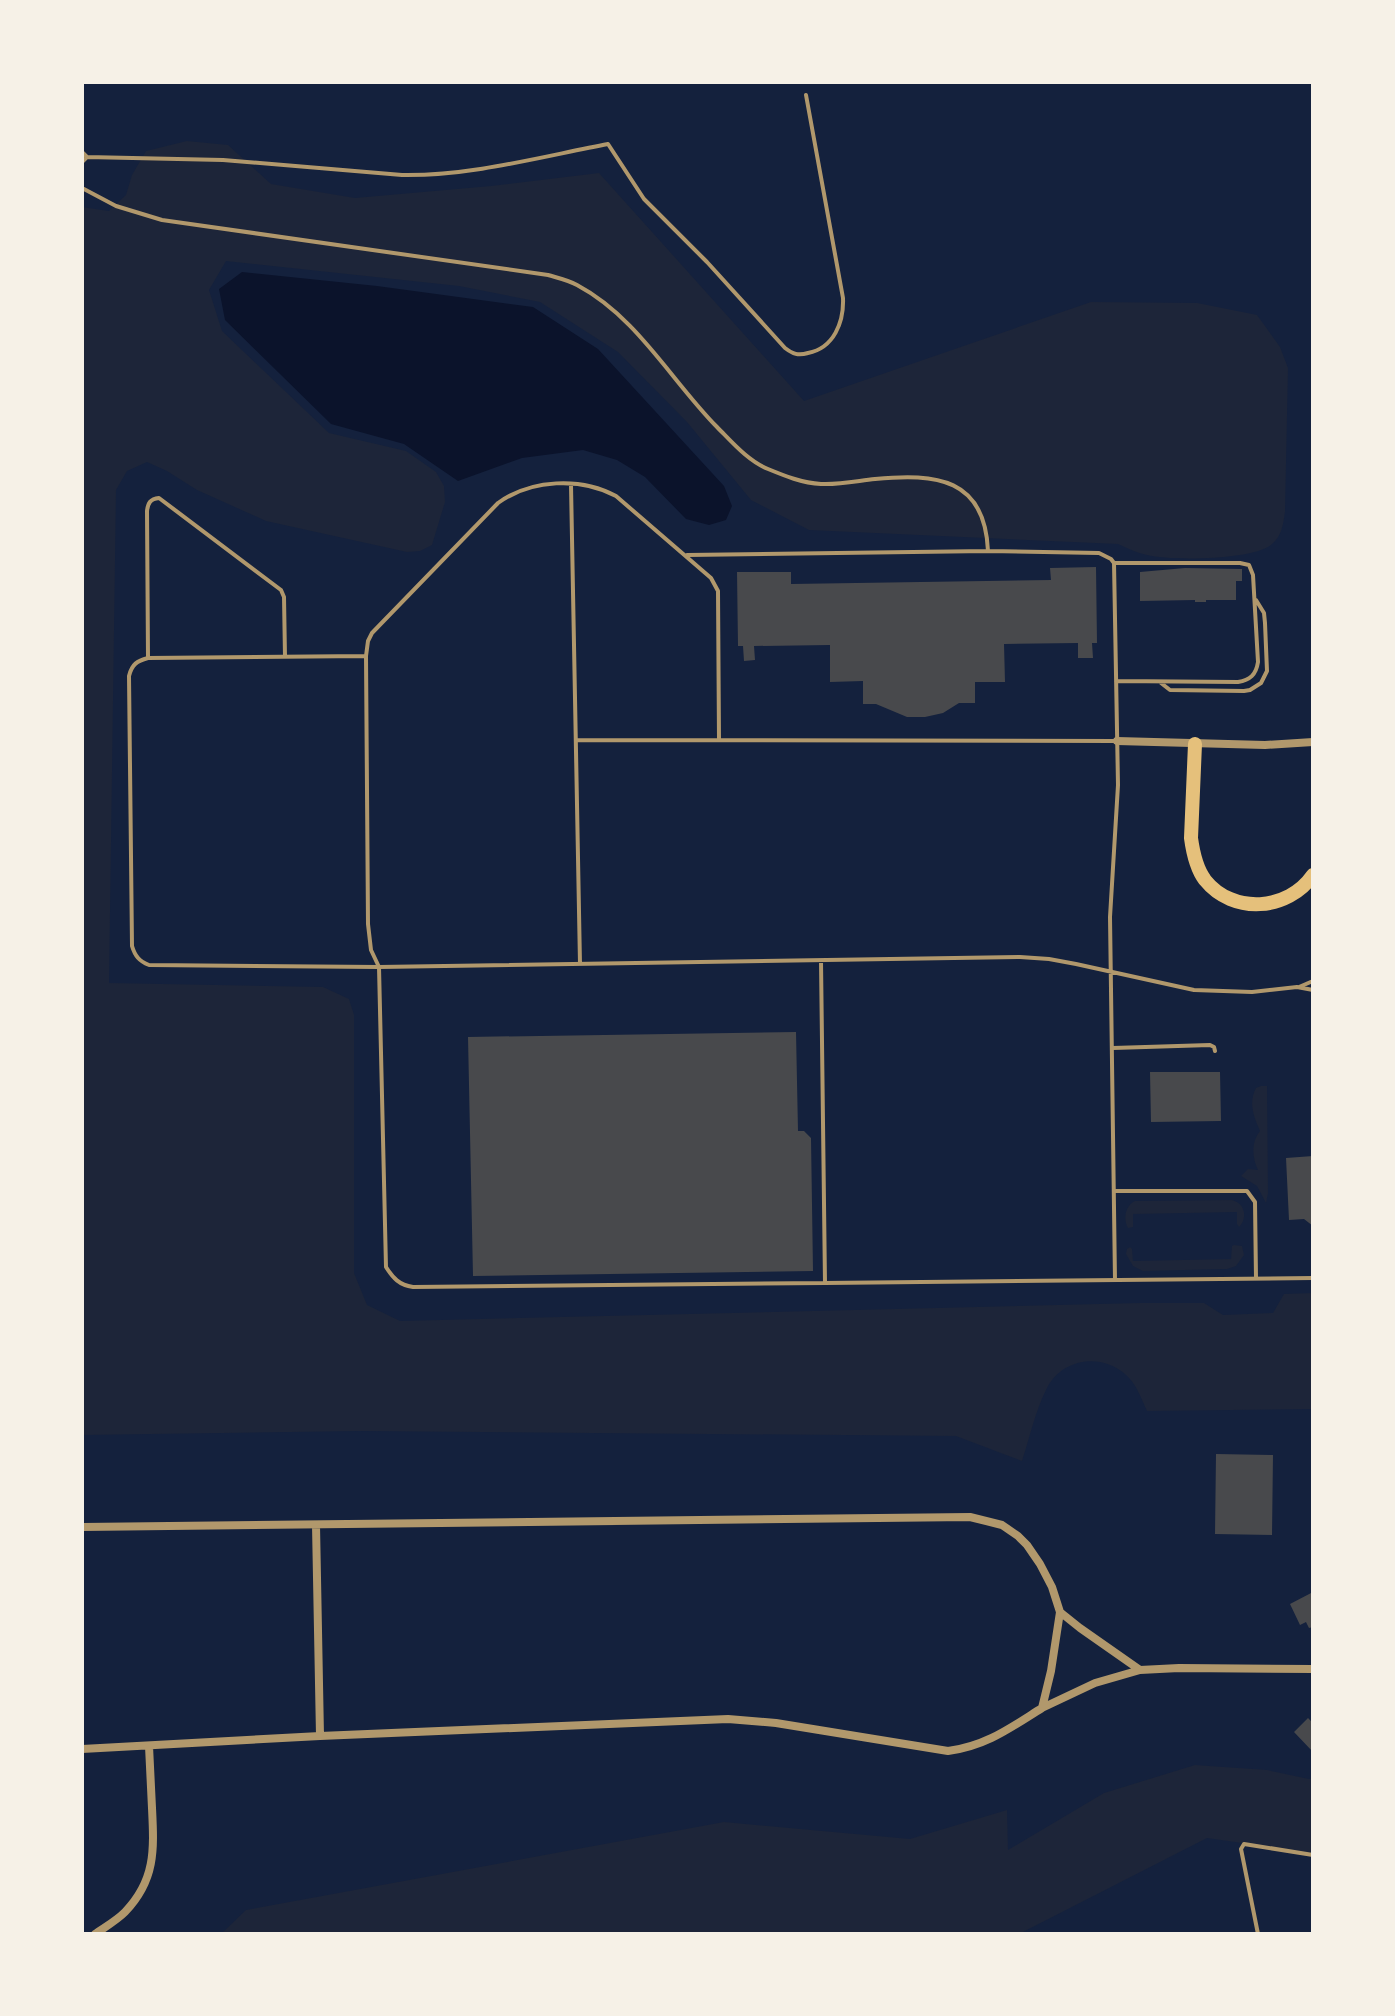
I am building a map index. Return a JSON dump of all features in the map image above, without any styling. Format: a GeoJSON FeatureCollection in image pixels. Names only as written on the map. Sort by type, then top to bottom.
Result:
{"type":"FeatureCollection","features":[{"type":"Feature","properties":{"kind":"highway"},"geometry":{"type":"LineString","coordinates":[[1195,744],[1191,838],[1193,853],[1205,880],[1234,901],[1261,905],[1280,901],[1296,892],[1313,875]]}},
{"type":"Feature","properties":{"kind":"street"},"geometry":{"type":"LineString","coordinates":[[1117,741],[1265,745],[1313,742]]}},
{"type":"Feature","properties":{"kind":"street"},"geometry":{"type":"LineString","coordinates":[[82,1527],[970,1517],[1002,1525],[1027,1545],[1052,1587],[1060,1612],[1042,1708]]}},
{"type":"Feature","properties":{"kind":"street"},"geometry":{"type":"LineString","coordinates":[[316,1525],[320,1736]]}},
{"type":"Feature","properties":{"kind":"street"},"geometry":{"type":"LineString","coordinates":[[1060,1612],[1140,1670]]}},
{"type":"Feature","properties":{"kind":"street"},"geometry":{"type":"LineString","coordinates":[[82,1749],[728,1719],[776,1723],[948,1751],[987,1741],[1075,1691],[1140,1670],[1313,1669]]}},
{"type":"Feature","properties":{"kind":"street"},"geometry":{"type":"LineString","coordinates":[[95,1934],[125,1912],[152,1868],[154,1849],[149,1746]]}},
{"type":"Feature","properties":{"kind":"lane"},"geometry":{"type":"LineString","coordinates":[[82,162],[84,154],[223,160],[422,176],[483,168],[608,144],[644,199],[707,262],[785,348],[796,355],[821,349],[828,344],[836,333],[843,309],[806,95]]}},
{"type":"Feature","properties":{"kind":"lane"},"geometry":{"type":"LineString","coordinates":[[82,188],[116,206],[162,220],[548,275],[574,283],[605,302],[629,323],[709,419],[736,447],[762,467],[791,479],[817,484],[911,478],[953,484],[967,493],[977,505],[984,520],[988,551]]}},
{"type":"Feature","properties":{"kind":"lane"},"geometry":{"type":"LineString","coordinates":[[719,740],[718,591],[711,578],[616,496],[595,487],[540,485],[507,496],[372,633],[366,656],[368,924],[371,950],[379,967],[386,1267],[392,1277],[403,1285],[428,1287],[1313,1278]]}},
{"type":"Feature","properties":{"kind":"lane"},"geometry":{"type":"LineString","coordinates":[[571,485],[580,964]]}},
{"type":"Feature","properties":{"kind":"lane"},"geometry":{"type":"LineString","coordinates":[[148,658],[147,511],[152,499],[159,498],[281,590],[284,597],[285,657]]}},
{"type":"Feature","properties":{"kind":"lane"},"geometry":{"type":"LineString","coordinates":[[684,555],[988,551],[1099,553],[1114,563],[1117,810],[1110,907],[1115,1280]]}},
{"type":"Feature","properties":{"kind":"lane"},"geometry":{"type":"LineString","coordinates":[[1114,563],[1249,565],[1253,572],[1258,662],[1249,680],[1238,682],[1116,681]]}},
{"type":"Feature","properties":{"kind":"lane"},"geometry":{"type":"LineString","coordinates":[[1159,681],[1170,690],[1244,691],[1256,687],[1265,678],[1267,663],[1265,618],[1255,598]]}},
{"type":"Feature","properties":{"kind":"lane"},"geometry":{"type":"LineString","coordinates":[[366,656],[148,658],[131,666],[132,946],[141,961],[149,965],[379,967],[1020,957],[1049,959],[1207,991],[1252,992],[1297,987],[1313,981]]}},
{"type":"Feature","properties":{"kind":"lane"},"geometry":{"type":"LineString","coordinates":[[576,740],[1117,741]]}},
{"type":"Feature","properties":{"kind":"lane"},"geometry":{"type":"LineString","coordinates":[[821,961],[825,1283]]}},
{"type":"Feature","properties":{"kind":"lane"},"geometry":{"type":"LineString","coordinates":[[1297,987],[1313,990]]}},
{"type":"Feature","properties":{"kind":"lane"},"geometry":{"type":"LineString","coordinates":[[1113,1048],[1210,1045],[1215,1051]]}},
{"type":"Feature","properties":{"kind":"lane"},"geometry":{"type":"LineString","coordinates":[[1114,1191],[1241,1190],[1250,1194],[1255,1202],[1256,1278]]}},
{"type":"Feature","properties":{"kind":"lane"},"geometry":{"type":"LineString","coordinates":[[1258,1934],[1241,1849],[1244,1844],[1313,1855]]}},
{"type":"Feature","properties":{"kind":"shaded area"},"geometry":{"type":"Polygon","coordinates":[[[187,141],[228,145],[271,184],[355,198],[599,173],[804,401],[1091,302],[1197,303],[1257,315],[1280,347],[1288,368],[1285,512],[1281,530],[1271,545],[1247,554],[1174,558],[1143,554],[1118,544],[809,530],[751,500],[687,422],[618,352],[540,302],[459,286],[226,261],[209,290],[222,331],[329,433],[406,451],[436,472],[444,486],[445,502],[432,545],[420,551],[407,552],[266,521],[197,490],[147,462],[127,471],[116,490],[109,983],[323,987],[349,999],[354,1015],[354,1273],[367,1305],[400,1321],[1140,1303],[1204,1303],[1223,1315],[1273,1313],[1284,1294],[1313,1293],[1313,1409],[1147,1411],[1135,1386],[1125,1374],[1115,1367],[1093,1361],[1071,1366],[1052,1380],[1039,1406],[1022,1461],[956,1436],[360,1431],[82,1435],[82,207],[109,211],[126,195],[132,175],[146,151],[187,141]]]}},
{"type":"Feature","properties":{"kind":"shaded area"},"geometry":{"type":"Polygon","coordinates":[[[242,272],[533,307],[598,349],[724,486],[732,506],[726,520],[709,525],[686,519],[645,477],[617,460],[583,450],[522,458],[458,481],[404,444],[331,424],[225,320],[219,289],[242,272]]]}},
{"type":"Feature","properties":{"kind":"shaded area"},"geometry":{"type":"Polygon","coordinates":[[[1267,1086],[1266,1203],[1257,1186],[1241,1176],[1248,1169],[1258,1170],[1253,1150],[1260,1131],[1252,1105],[1256,1088],[1267,1086]]]}},
{"type":"Feature","properties":{"kind":"shaded area"},"geometry":{"type":"Polygon","coordinates":[[[1232,1200],[1240,1204],[1244,1211],[1239,1227],[1237,1212],[1133,1214],[1133,1227],[1128,1228],[1126,1221],[1127,1209],[1135,1201],[1232,1200]]]}},
{"type":"Feature","properties":{"kind":"shaded area"},"geometry":{"type":"Polygon","coordinates":[[[1234,1245],[1242,1246],[1244,1255],[1236,1266],[1227,1269],[1143,1271],[1133,1266],[1126,1254],[1130,1247],[1133,1261],[1231,1259],[1234,1245]]]}},
{"type":"Feature","properties":{"kind":"shaded area"},"geometry":{"type":"Polygon","coordinates":[[[1195,1765],[1267,1770],[1313,1778],[1313,1853],[1207,1838],[1019,1934],[221,1934],[246,1910],[724,1822],[910,1839],[1007,1810],[1008,1850],[1104,1793],[1195,1765]]]}},
{"type":"Feature","properties":{"kind":"building"},"geometry":{"type":"Polygon","coordinates":[[[1096,567],[1097,643],[1092,643],[1093,658],[1078,658],[1078,643],[1004,644],[1005,682],[975,682],[975,703],[959,703],[943,713],[925,717],[907,717],[876,704],[863,704],[863,681],[830,682],[830,645],[754,646],[755,660],[744,661],[743,646],[738,646],[737,572],[791,572],[791,584],[1051,580],[1050,568],[1096,567]]]}},
{"type":"Feature","properties":{"kind":"building"},"geometry":{"type":"Polygon","coordinates":[[[1185,568],[1242,569],[1242,581],[1236,581],[1236,600],[1140,601],[1140,572],[1185,568]]]}},
{"type":"Feature","properties":{"kind":"building"},"geometry":{"type":"Polygon","coordinates":[[[796,1032],[798,1131],[804,1131],[811,1138],[813,1271],[473,1276],[468,1037],[796,1032]]]}},
{"type":"Feature","properties":{"kind":"building"},"geometry":{"type":"Polygon","coordinates":[[[1150,1072],[1220,1072],[1221,1121],[1151,1122],[1150,1072]]]}},
{"type":"Feature","properties":{"kind":"building"},"geometry":{"type":"Polygon","coordinates":[[[1313,1156],[1313,1226],[1304,1219],[1289,1220],[1286,1158],[1313,1156]]]}},
{"type":"Feature","properties":{"kind":"building"},"geometry":{"type":"Polygon","coordinates":[[[1216,1454],[1273,1455],[1272,1535],[1215,1534],[1216,1454]]]}},
{"type":"Feature","properties":{"kind":"building"},"geometry":{"type":"Polygon","coordinates":[[[1313,1592],[1313,1627],[1309,1628],[1306,1622],[1300,1625],[1290,1604],[1313,1592]]]}},
{"type":"Feature","properties":{"kind":"building"},"geometry":{"type":"Polygon","coordinates":[[[1308,1718],[1313,1723],[1313,1752],[1294,1732],[1308,1718]]]}}]}
